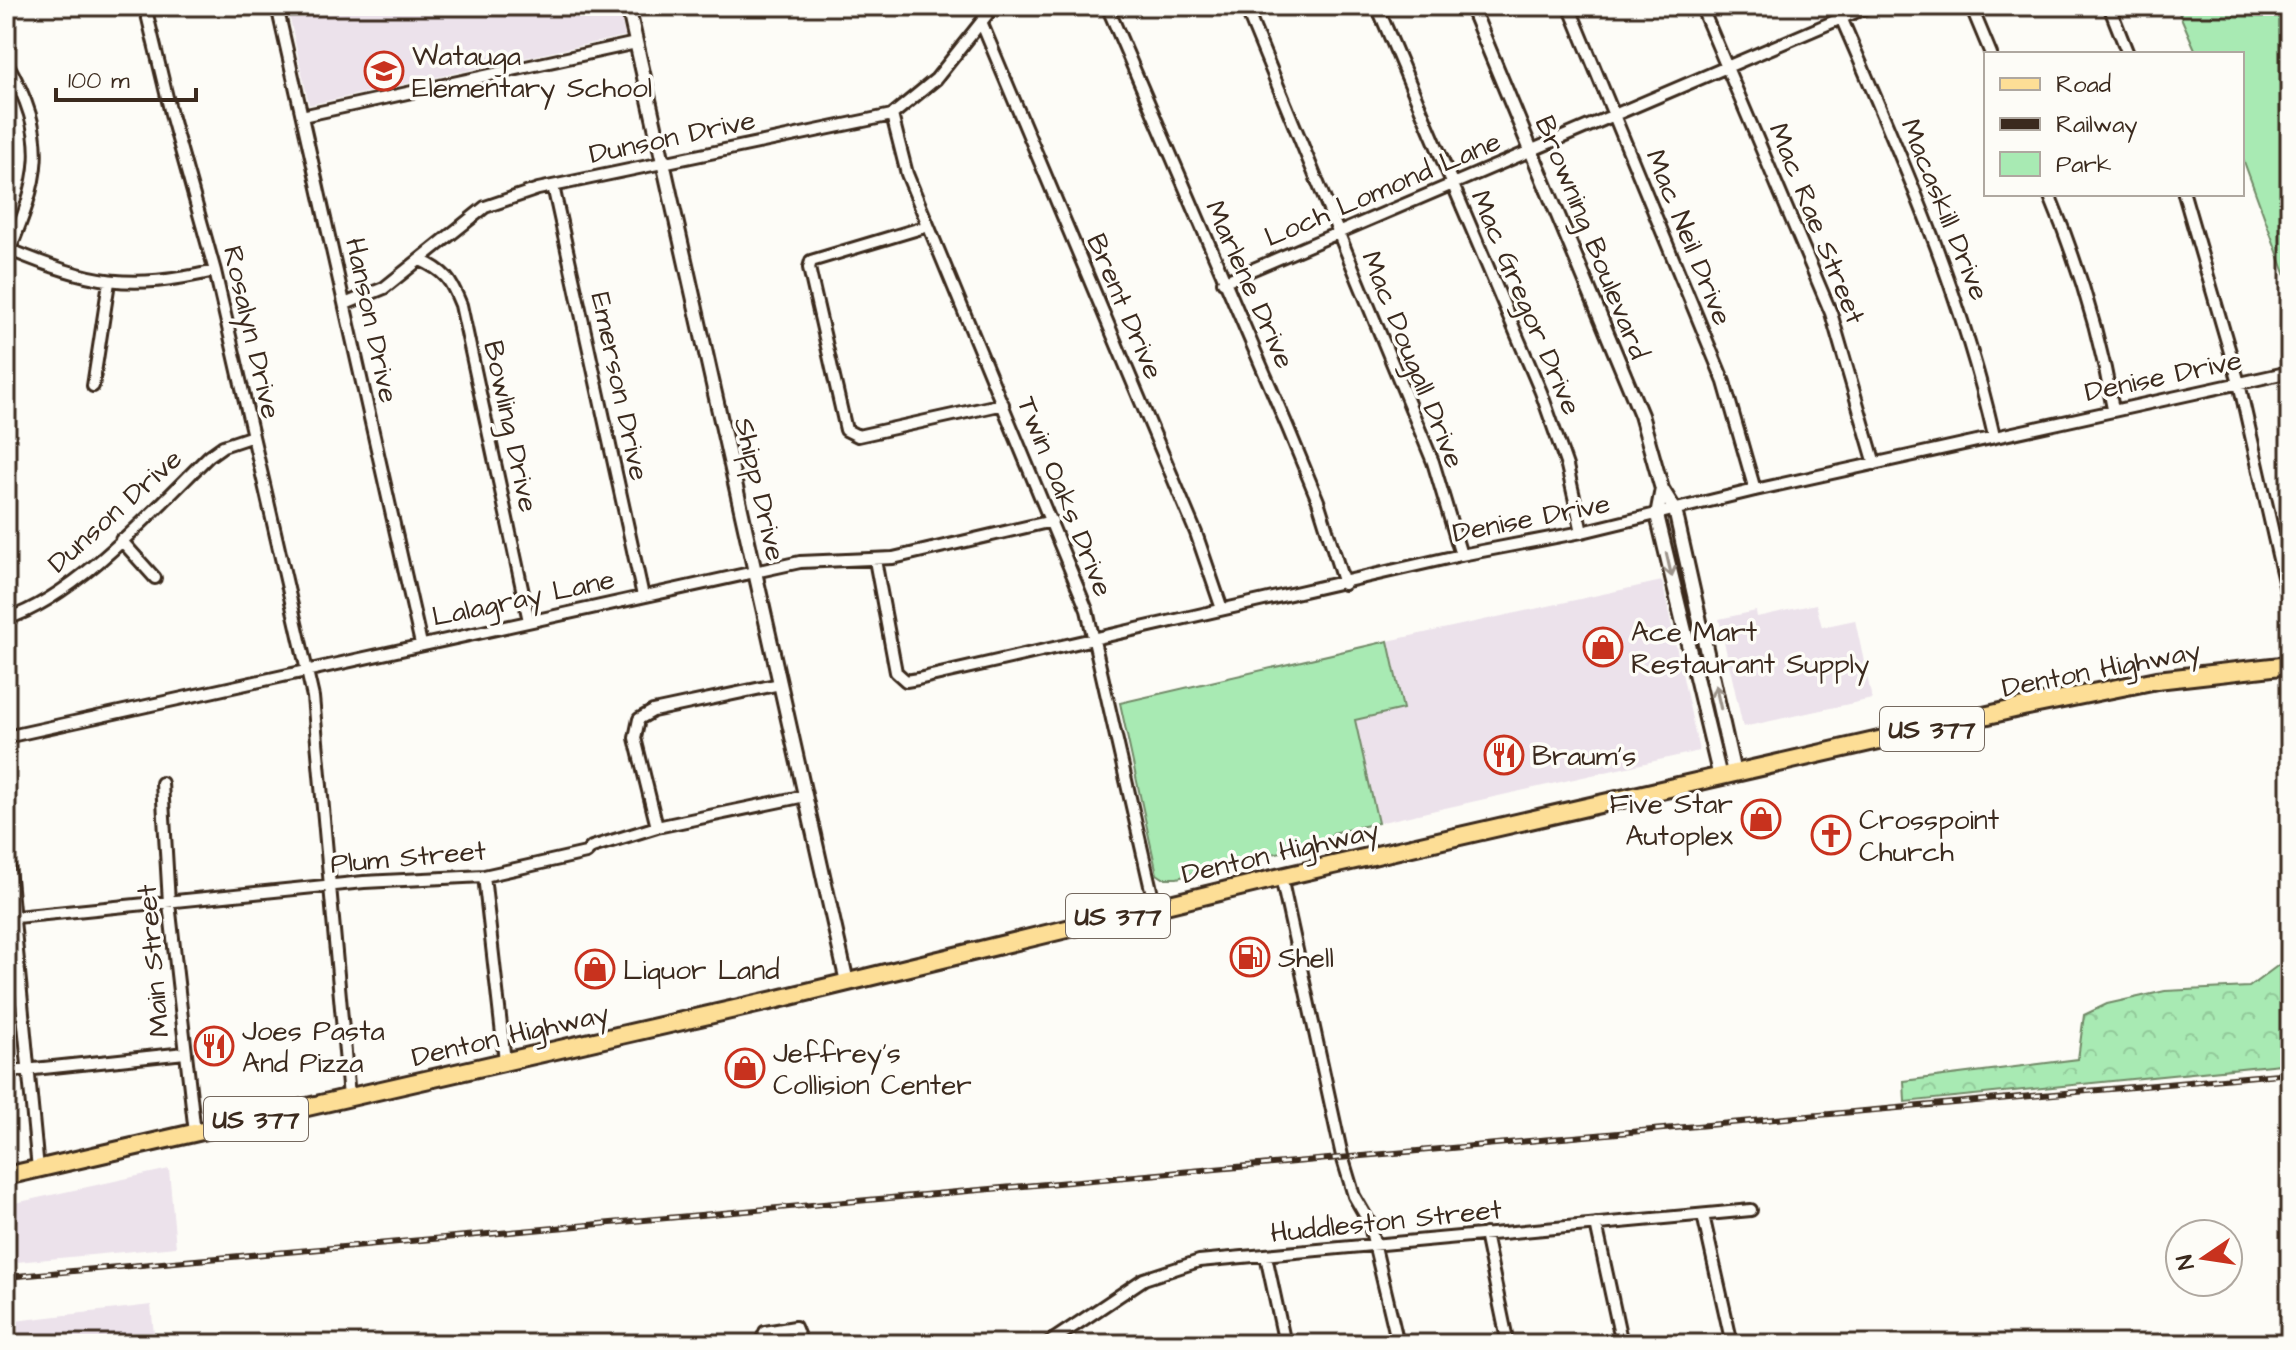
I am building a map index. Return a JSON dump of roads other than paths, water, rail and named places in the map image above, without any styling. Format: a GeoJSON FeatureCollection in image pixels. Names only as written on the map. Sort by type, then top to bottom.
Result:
{"type":"FeatureCollection","features":[{"type":"Feature","properties":{"kind":"main road","name":"Denton Highway"},"geometry":{"type":"LineString","coordinates":[[6,1176],[847,982],[1281,877],[2122,686],[2290,665]]}},
{"type":"Feature","properties":{"kind":"street","name":"Rosalyn Drive"},"geometry":{"type":"LineString","coordinates":[[145,6],[172,118],[215,271],[313,697],[349,1097]]}},
{"type":"Feature","properties":{"kind":"street","name":"Hanson Drive"},"geometry":{"type":"LineString","coordinates":[[277,6],[421,644]]}},
{"type":"Feature","properties":{"kind":"street","name":"Shipp Drive"},"geometry":{"type":"LineString","coordinates":[[628,6],[847,982]]}},
{"type":"Feature","properties":{"kind":"street","name":"Dunson Drive"},"geometry":{"type":"LineString","coordinates":[[345,304],[384,288],[485,207],[553,186],[892,115],[936,79],[994,6]]}},
{"type":"Feature","properties":{"kind":"street","name":"Marlene Drive"},"geometry":{"type":"LineString","coordinates":[[1107,6],[1294,442],[1344,584]]}},
{"type":"Feature","properties":{"kind":"street","name":"Mac Dougall Drive"},"geometry":{"type":"LineString","coordinates":[[1245,6],[1433,462],[1461,555]]}},
{"type":"Feature","properties":{"kind":"street","name":"Mac Gregor Drive"},"geometry":{"type":"LineString","coordinates":[[1377,6],[1551,416],[1582,532]]}},
{"type":"Feature","properties":{"kind":"street","name":"Browning Boulevard"},"geometry":{"type":"LineString","coordinates":[[1471,6],[1641,415],[1662,489],[1675,510],[1708,653],[1727,775]]}},
{"type":"Feature","properties":{"kind":"street","name":"Mac Neil Drive"},"geometry":{"type":"LineString","coordinates":[[1569,6],[1730,396],[1755,490]]}},
{"type":"Feature","properties":{"kind":"street","name":"Mac Rae Street"},"geometry":{"type":"LineString","coordinates":[[1701,6],[1831,313],[1875,464]]}},
{"type":"Feature","properties":{"kind":"street","name":"Macaskill Drive"},"geometry":{"type":"LineString","coordinates":[[1836,6],[1953,286],[1976,357],[1994,436]]}},
{"type":"Feature","properties":{"kind":"street","name":"Loch Lomond Lane"},"geometry":{"type":"LineString","coordinates":[[1223,282],[1870,6]]}},
{"type":"Feature","properties":{"kind":"street"},"geometry":{"type":"LineString","coordinates":[[1971,6],[1990,52]]}},
{"type":"Feature","properties":{"kind":"street"},"geometry":{"type":"LineString","coordinates":[[2109,6],[2127,52]]}},
{"type":"Feature","properties":{"kind":"street","name":"Brent Drive"},"geometry":{"type":"LineString","coordinates":[[982,24],[1196,533],[1222,609]]}},
{"type":"Feature","properties":{"kind":"street"},"geometry":{"type":"LineString","coordinates":[[302,116],[636,43]]}},
{"type":"Feature","properties":{"kind":"street"},"geometry":{"type":"LineString","coordinates":[[6,61],[33,116],[37,138],[32,192],[8,254],[67,273],[109,282],[169,282],[215,271]]}},
{"type":"Feature","properties":{"kind":"street","name":"Twin Oaks Drive"},"geometry":{"type":"LineString","coordinates":[[892,115],[907,174],[1087,610],[1155,907]]}},
{"type":"Feature","properties":{"kind":"street","name":"Emerson Drive"},"geometry":{"type":"LineString","coordinates":[[553,186],[643,596]]}},
{"type":"Feature","properties":{"kind":"street"},"geometry":{"type":"LineString","coordinates":[[2050,196],[2067,237],[2104,355],[2113,409]]}},
{"type":"Feature","properties":{"kind":"street"},"geometry":{"type":"LineString","coordinates":[[2185,196],[2239,383],[2290,608]]}},
{"type":"Feature","properties":{"kind":"street"},"geometry":{"type":"LineString","coordinates":[[928,226],[811,261],[809,268],[846,430],[858,436],[1003,404]]}},
{"type":"Feature","properties":{"kind":"street","name":"Bowling Drive"},"geometry":{"type":"LineString","coordinates":[[420,260],[441,269],[449,277],[461,305],[529,621]]}},
{"type":"Feature","properties":{"kind":"street"},"geometry":{"type":"LineString","coordinates":[[93,386],[109,282]]}},
{"type":"Feature","properties":{"kind":"street","name":"Denise Drive"},"geometry":{"type":"LineString","coordinates":[[875,560],[896,672],[906,681],[1461,555],[1582,532],[2113,409],[2290,372]]}},
{"type":"Feature","properties":{"kind":"street","name":"Dunson Drive"},"geometry":{"type":"LineString","coordinates":[[6,619],[53,598],[121,540],[209,456],[223,446],[253,436]]}},
{"type":"Feature","properties":{"kind":"street","name":"Browning Boulevard"},"geometry":{"type":"LineString","coordinates":[[1662,489],[1657,515],[1691,657],[1727,775]]}},
{"type":"Feature","properties":{"kind":"street","name":"Lalagray Lane"},"geometry":{"type":"LineString","coordinates":[[6,737],[755,571],[819,560],[875,560],[1052,521]]}},
{"type":"Feature","properties":{"kind":"street"},"geometry":{"type":"LineString","coordinates":[[121,540],[155,578]]}},
{"type":"Feature","properties":{"kind":"street"},"geometry":{"type":"LineString","coordinates":[[1691,657],[1708,653]]}},
{"type":"Feature","properties":{"kind":"street"},"geometry":{"type":"LineString","coordinates":[[657,827],[635,738],[639,719],[653,711],[780,684]]}},
{"type":"Feature","properties":{"kind":"street","name":"Main Street"},"geometry":{"type":"LineString","coordinates":[[162,783],[169,903],[195,1133]]}},
{"type":"Feature","properties":{"kind":"street","name":"Plum Street"},"geometry":{"type":"LineString","coordinates":[[9,917],[448,875],[484,876],[586,853],[592,847],[657,827],[805,796]]}},
{"type":"Feature","properties":{"kind":"street"},"geometry":{"type":"LineString","coordinates":[[6,837],[9,917],[38,1169]]}},
{"type":"Feature","properties":{"kind":"street"},"geometry":{"type":"LineString","coordinates":[[484,876],[505,1061]]}},
{"type":"Feature","properties":{"kind":"street"},"geometry":{"type":"LineString","coordinates":[[1281,877],[1342,1156],[1375,1246],[1398,1344]]}},
{"type":"Feature","properties":{"kind":"street"},"geometry":{"type":"LineString","coordinates":[[6,1072],[185,1053]]}},
{"type":"Feature","properties":{"kind":"street","name":"Huddleston Street"},"geometry":{"type":"LineString","coordinates":[[1047,1344],[1126,1290],[1181,1264],[1751,1210]]}},
{"type":"Feature","properties":{"kind":"street"},"geometry":{"type":"LineString","coordinates":[[1703,1215],[1732,1344]]}},
{"type":"Feature","properties":{"kind":"street"},"geometry":{"type":"LineString","coordinates":[[1596,1224],[1622,1344]]}},
{"type":"Feature","properties":{"kind":"street"},"geometry":{"type":"LineString","coordinates":[[1485,1234],[1508,1344]]}},
{"type":"Feature","properties":{"kind":"street"},"geometry":{"type":"LineString","coordinates":[[1266,1256],[1285,1344]]}},
{"type":"Feature","properties":{"kind":"street"},"geometry":{"type":"LineString","coordinates":[[760,1344],[765,1332],[787,1327],[795,1327],[802,1344]]}},
{"type":"Feature","properties":{"kind":"railway"},"geometry":{"type":"LineString","coordinates":[[6,1277],[2290,1073]]}},
{"type":"Feature","properties":{"kind":"place","name":"Watauga Elementary School"},"geometry":{"type":"Point","coordinates":[384,71]}},
{"type":"Feature","properties":{"kind":"place","name":"Ace Mart Restaurant Supply"},"geometry":{"type":"Point","coordinates":[1603,647]}},
{"type":"Feature","properties":{"kind":"place","name":"Braum's"},"geometry":{"type":"Point","coordinates":[1504,755]}},
{"type":"Feature","properties":{"kind":"place","name":"Five Star Autoplex"},"geometry":{"type":"Point","coordinates":[1761,819]}},
{"type":"Feature","properties":{"kind":"place","name":"Crosspoint Church"},"geometry":{"type":"Point","coordinates":[1831,835]}},
{"type":"Feature","properties":{"kind":"place","name":"Shell"},"geometry":{"type":"Point","coordinates":[1250,957]}},
{"type":"Feature","properties":{"kind":"place","name":"Liquor Land"},"geometry":{"type":"Point","coordinates":[595,969]}},
{"type":"Feature","properties":{"kind":"place","name":"Joes Pasta And Pizza"},"geometry":{"type":"Point","coordinates":[214,1046]}},
{"type":"Feature","properties":{"kind":"place","name":"Jeffrey's Collision Center"},"geometry":{"type":"Point","coordinates":[745,1068]}}]}
